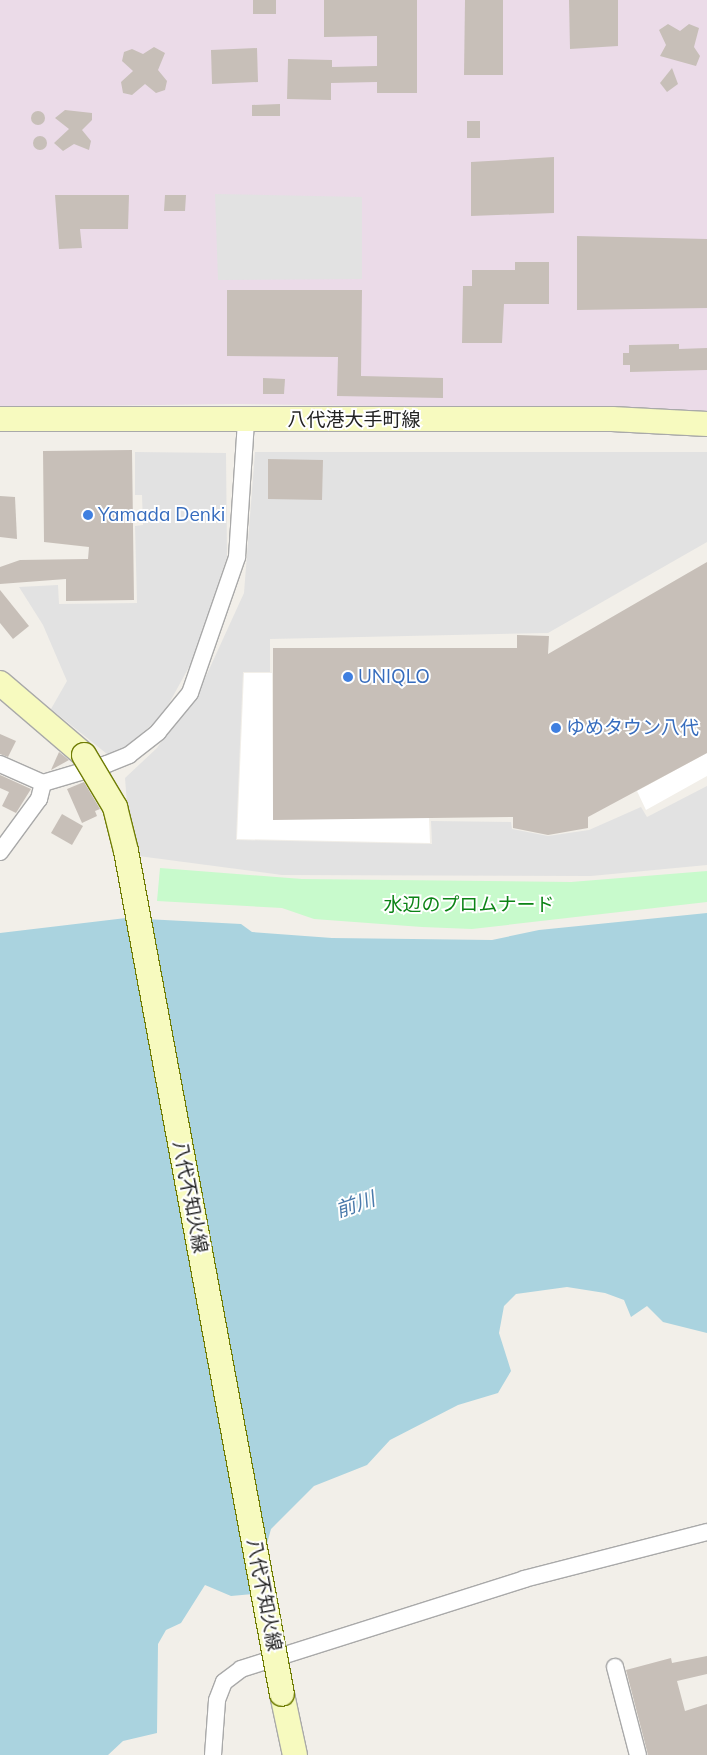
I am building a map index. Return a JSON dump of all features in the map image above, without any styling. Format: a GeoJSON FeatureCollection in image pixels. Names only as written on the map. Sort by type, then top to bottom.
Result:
{"type":"FeatureCollection","features":[{"type":"Feature","properties":{"kind":"main road","name":"八代港大手町線"},"geometry":{"type":"LineString","coordinates":[[0,419],[245,427],[707,435]]}},
{"type":"Feature","properties":{"kind":"main road","name":"八代港大手町線"},"geometry":{"type":"LineString","coordinates":[[0,435],[245,427],[612,419],[707,424]]}},
{"type":"Feature","properties":{"kind":"main road","name":"八代不知火線"},"geometry":{"type":"LineString","coordinates":[[0,683],[84,755],[114,807],[126,851],[282,1694],[295,1755]]}},
{"type":"Feature","properties":{"kind":"street"},"geometry":{"type":"LineString","coordinates":[[0,764],[43,783],[129,755],[158,732],[190,693],[238,557],[245,427]]}},
{"type":"Feature","properties":{"kind":"street"},"geometry":{"type":"LineString","coordinates":[[0,852],[39,799],[43,783]]}},
{"type":"Feature","properties":{"kind":"street"},"geometry":{"type":"LineString","coordinates":[[212,1755],[217,1700],[224,1682],[241,1669],[524,1579],[707,1532]]}},
{"type":"Feature","properties":{"kind":"street"},"geometry":{"type":"LineString","coordinates":[[616,1667],[638,1755]]}},
{"type":"Feature","properties":{"kind":"shaded area"},"geometry":{"type":"Polygon","coordinates":[[[0,0],[707,0],[707,411],[237,404],[0,407],[0,0]]]}},
{"type":"Feature","properties":{"kind":"shaded area"},"geometry":{"type":"Polygon","coordinates":[[[215,194],[362,197],[362,279],[218,280],[215,194]]]}},
{"type":"Feature","properties":{"kind":"shaded area"},"geometry":{"type":"Polygon","coordinates":[[[135,452],[226,453],[227,557],[194,658],[167,707],[154,723],[112,758],[51,709],[67,681],[43,625],[19,587],[58,585],[59,604],[137,603],[135,526],[143,525],[142,495],[135,495],[135,452]]]}},
{"type":"Feature","properties":{"kind":"shaded area"},"geometry":{"type":"Polygon","coordinates":[[[255,452],[707,452],[707,542],[548,633],[270,639],[270,672],[243,672],[236,840],[432,844],[431,821],[511,822],[512,829],[548,836],[589,830],[641,807],[647,817],[707,786],[707,865],[591,876],[282,875],[131,855],[125,778],[157,748],[207,674],[244,593],[255,452]]]}},
{"type":"Feature","properties":{"kind":"green space","name":"水辺のプロムナード"},"geometry":{"type":"Polygon","coordinates":[[[160,868],[302,879],[571,882],[707,871],[707,902],[472,929],[422,927],[314,919],[282,908],[157,901],[160,868]]]}},
{"type":"Feature","properties":{"kind":"water","name":"前川"},"geometry":{"type":"Polygon","coordinates":[[[707,913],[707,1333],[663,1322],[647,1306],[631,1317],[624,1300],[605,1293],[567,1287],[516,1294],[504,1306],[499,1333],[511,1371],[498,1393],[458,1405],[390,1440],[367,1465],[314,1486],[271,1529],[253,1594],[231,1596],[205,1585],[181,1623],[166,1630],[158,1644],[157,1733],[123,1741],[108,1755],[0,1755],[0,933],[126,918],[241,924],[252,932],[332,938],[492,940],[539,930],[707,913]]]}},
{"type":"Feature","properties":{"kind":"pier"},"geometry":{"type":"Polygon","coordinates":[[[244,673],[272,673],[273,819],[429,817],[430,843],[237,839],[244,673]]]}},
{"type":"Feature","properties":{"kind":"pier"},"geometry":{"type":"Polygon","coordinates":[[[707,753],[707,776],[646,810],[637,791],[707,753]]]}},
{"type":"Feature","properties":{"kind":"building"},"geometry":{"type":"Polygon","coordinates":[[[253,0],[276,0],[276,14],[253,14],[253,0]]]}},
{"type":"Feature","properties":{"kind":"building"},"geometry":{"type":"Polygon","coordinates":[[[324,0],[417,0],[417,93],[377,93],[377,82],[331,83],[331,100],[287,99],[288,59],[332,60],[332,67],[377,66],[377,36],[324,37],[324,0]]]}},
{"type":"Feature","properties":{"kind":"building"},"geometry":{"type":"Polygon","coordinates":[[[465,0],[503,0],[503,75],[464,75],[465,0]]]}},
{"type":"Feature","properties":{"kind":"building"},"geometry":{"type":"Polygon","coordinates":[[[569,0],[618,0],[618,46],[570,49],[569,0]]]}},
{"type":"Feature","properties":{"kind":"building"},"geometry":{"type":"Polygon","coordinates":[[[668,24],[680,31],[689,24],[699,28],[694,47],[700,56],[696,66],[660,56],[666,45],[659,30],[668,24]]]}},
{"type":"Feature","properties":{"kind":"building"},"geometry":{"type":"Polygon","coordinates":[[[154,47],[165,53],[158,70],[167,81],[165,90],[156,93],[145,84],[132,95],[123,93],[121,82],[133,71],[122,61],[124,52],[132,49],[143,54],[154,47]]]}},
{"type":"Feature","properties":{"kind":"building"},"geometry":{"type":"Polygon","coordinates":[[[257,48],[258,82],[212,84],[211,50],[257,48]]]}},
{"type":"Feature","properties":{"kind":"building"},"geometry":{"type":"Polygon","coordinates":[[[672,68],[678,84],[667,92],[660,83],[672,68]]]}},
{"type":"Feature","properties":{"kind":"building"},"geometry":{"type":"Polygon","coordinates":[[[280,104],[280,116],[252,116],[252,105],[280,104]]]}},
{"type":"Feature","properties":{"kind":"building"},"geometry":{"type":"Polygon","coordinates":[[[65,110],[92,113],[92,120],[82,130],[91,141],[89,150],[74,144],[63,151],[54,143],[69,129],[55,118],[65,110]]]}},
{"type":"Feature","properties":{"kind":"building"},"geometry":{"type":"Polygon","coordinates":[[[35,111],[41,111],[45,118],[41,125],[35,125],[31,121],[31,115],[35,111]]]}},
{"type":"Feature","properties":{"kind":"building"},"geometry":{"type":"Polygon","coordinates":[[[467,121],[480,121],[480,138],[467,138],[467,121]]]}},
{"type":"Feature","properties":{"kind":"building"},"geometry":{"type":"Polygon","coordinates":[[[37,136],[43,136],[47,143],[43,150],[37,150],[33,146],[33,140],[37,136]]]}},
{"type":"Feature","properties":{"kind":"building"},"geometry":{"type":"Polygon","coordinates":[[[554,157],[554,213],[471,216],[471,162],[554,157]]]}},
{"type":"Feature","properties":{"kind":"building"},"geometry":{"type":"Polygon","coordinates":[[[55,195],[129,195],[128,229],[80,229],[82,248],[59,249],[55,195]]]}},
{"type":"Feature","properties":{"kind":"building"},"geometry":{"type":"Polygon","coordinates":[[[165,195],[186,195],[185,211],[164,211],[165,195]]]}},
{"type":"Feature","properties":{"kind":"building"},"geometry":{"type":"Polygon","coordinates":[[[577,236],[707,239],[707,308],[577,310],[577,236]]]}},
{"type":"Feature","properties":{"kind":"building"},"geometry":{"type":"Polygon","coordinates":[[[515,262],[549,262],[549,304],[504,304],[502,343],[462,343],[463,286],[472,286],[472,270],[515,270],[515,262]]]}},
{"type":"Feature","properties":{"kind":"building"},"geometry":{"type":"Polygon","coordinates":[[[227,290],[362,290],[361,376],[443,378],[443,398],[337,396],[338,357],[227,356],[227,290]]]}},
{"type":"Feature","properties":{"kind":"building"},"geometry":{"type":"Polygon","coordinates":[[[679,344],[679,349],[707,348],[707,370],[630,372],[630,365],[623,365],[623,353],[629,353],[629,345],[679,344]]]}},
{"type":"Feature","properties":{"kind":"building"},"geometry":{"type":"Polygon","coordinates":[[[263,378],[285,379],[284,394],[263,394],[263,378]]]}},
{"type":"Feature","properties":{"kind":"building","name":"Yamada Denki"},"geometry":{"type":"Polygon","coordinates":[[[132,450],[134,600],[66,601],[66,579],[0,584],[0,567],[20,560],[88,559],[89,547],[44,542],[43,451],[132,450]]]}},
{"type":"Feature","properties":{"kind":"building"},"geometry":{"type":"Polygon","coordinates":[[[268,459],[323,460],[322,500],[268,499],[268,459]]]}},
{"type":"Feature","properties":{"kind":"building"},"geometry":{"type":"Polygon","coordinates":[[[0,496],[15,497],[17,539],[0,537],[0,496]]]}},
{"type":"Feature","properties":{"kind":"building"},"geometry":{"type":"Polygon","coordinates":[[[707,562],[707,753],[588,817],[588,828],[548,835],[513,828],[513,817],[273,820],[273,648],[517,648],[517,635],[549,636],[548,654],[707,562]]]}},
{"type":"Feature","properties":{"kind":"building"},"geometry":{"type":"Polygon","coordinates":[[[0,590],[29,626],[13,639],[0,623],[0,590]]]}},
{"type":"Feature","properties":{"kind":"building"},"geometry":{"type":"Polygon","coordinates":[[[0,734],[16,741],[8,757],[0,754],[0,734]]]}},
{"type":"Feature","properties":{"kind":"building"},"geometry":{"type":"Polygon","coordinates":[[[59,752],[69,760],[51,770],[59,752]]]}},
{"type":"Feature","properties":{"kind":"building"},"geometry":{"type":"Polygon","coordinates":[[[0,775],[31,789],[16,813],[2,806],[9,792],[0,788],[0,775]]]}},
{"type":"Feature","properties":{"kind":"building"},"geometry":{"type":"Polygon","coordinates":[[[84,782],[100,809],[95,811],[97,816],[82,823],[67,789],[84,782]]]}},
{"type":"Feature","properties":{"kind":"building"},"geometry":{"type":"Polygon","coordinates":[[[62,814],[83,826],[72,845],[51,833],[62,814]]]}},
{"type":"Feature","properties":{"kind":"building"},"geometry":{"type":"Polygon","coordinates":[[[707,1656],[707,1674],[677,1681],[685,1711],[707,1704],[707,1755],[648,1755],[626,1670],[671,1658],[672,1663],[707,1656]]]}},
{"type":"Feature","properties":{"kind":"place","name":"Yamada Denki"},"geometry":{"type":"Point","coordinates":[88,515]}},
{"type":"Feature","properties":{"kind":"place","name":"UNIQLO"},"geometry":{"type":"Point","coordinates":[348,677]}},
{"type":"Feature","properties":{"kind":"place","name":"ゆめタウン八代"},"geometry":{"type":"Point","coordinates":[556,728]}}]}
